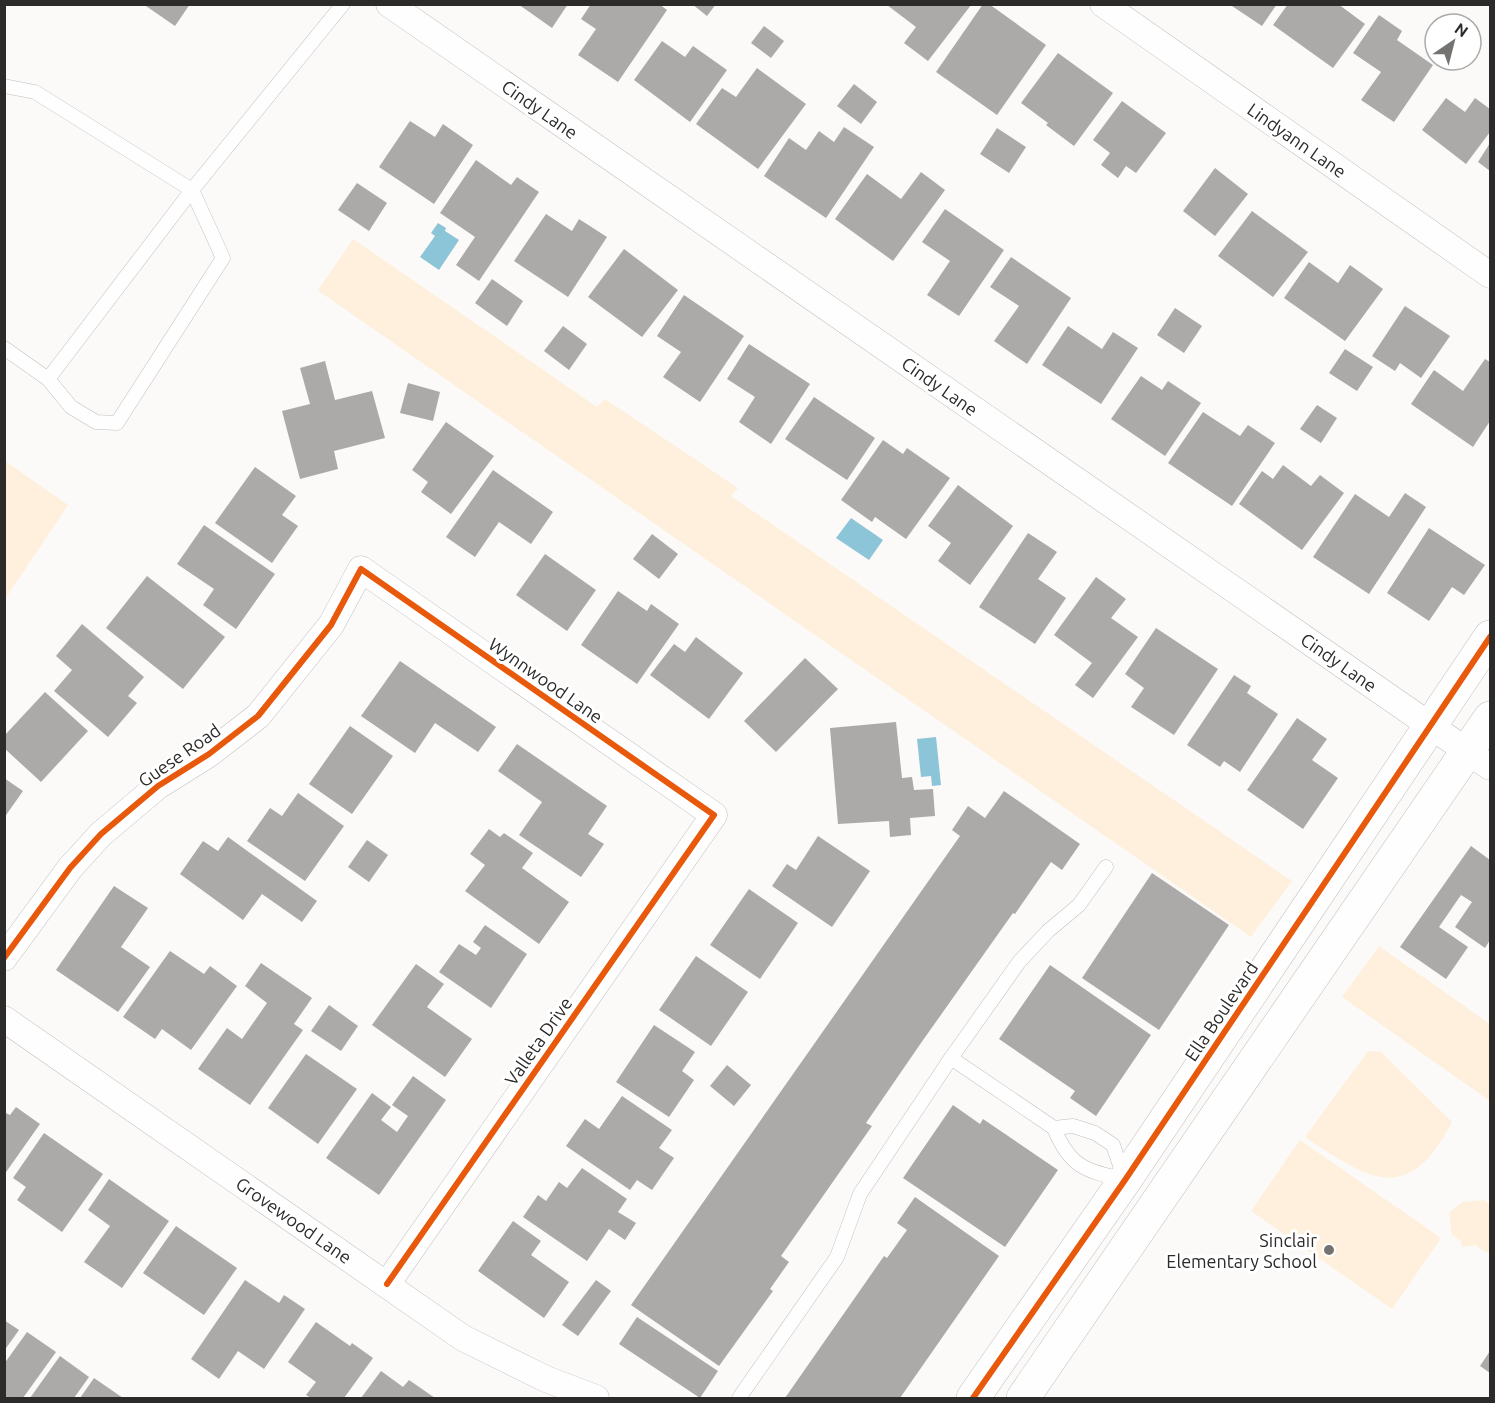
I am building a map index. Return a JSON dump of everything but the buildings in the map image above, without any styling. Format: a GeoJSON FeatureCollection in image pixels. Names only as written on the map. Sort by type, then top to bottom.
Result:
{"type":"FeatureCollection","features":[{"type":"Feature","properties":{"kind":"main road","name":"Ella Boulevard"},"geometry":{"type":"LineString","coordinates":[[973,1398],[1125,1180],[1491,637]]}},
{"type":"Feature","properties":{"kind":"main road"},"geometry":{"type":"LineString","coordinates":[[1023,1398],[1158,1202],[1479,759],[1491,718]]}},
{"type":"Feature","properties":{"kind":"main road"},"geometry":{"type":"LineString","coordinates":[[1125,1180],[1158,1202]]}},
{"type":"Feature","properties":{"kind":"street","name":"Cindy Lane"},"geometry":{"type":"LineString","coordinates":[[389,4],[1479,759]]}},
{"type":"Feature","properties":{"kind":"street","name":"Lindyann Lane"},"geometry":{"type":"LineString","coordinates":[[1103,4],[1491,274]]}},
{"type":"Feature","properties":{"kind":"street","name":"Wynnwood Lane"},"geometry":{"type":"LineString","coordinates":[[361,569],[714,815]]}},
{"type":"Feature","properties":{"kind":"street","name":"Guese Road"},"geometry":{"type":"LineString","coordinates":[[4,958],[70,868],[101,834],[158,786],[209,754],[258,716],[331,625],[361,569]]}},
{"type":"Feature","properties":{"kind":"street","name":"Valleta Drive"},"geometry":{"type":"LineString","coordinates":[[387,1284],[714,815]]}},
{"type":"Feature","properties":{"kind":"street","name":"Grovewood Lane"},"geometry":{"type":"LineString","coordinates":[[4,1019],[463,1338],[546,1379],[596,1398]]}},
{"type":"Feature","properties":{"kind":"lane"},"geometry":{"type":"LineString","coordinates":[[48,379],[192,190],[343,4]]}},
{"type":"Feature","properties":{"kind":"lane"},"geometry":{"type":"LineString","coordinates":[[4,86],[35,92],[192,190],[223,258],[117,423],[96,422],[71,407],[48,379],[4,348]]}},
{"type":"Feature","properties":{"kind":"lane"},"geometry":{"type":"LineString","coordinates":[[739,1398],[837,1257],[860,1194],[1018,962],[1048,931],[1079,906],[1106,867]]}},
{"type":"Feature","properties":{"kind":"lane"},"geometry":{"type":"LineString","coordinates":[[951,1059],[1054,1128],[1061,1145],[1074,1160],[1093,1173],[1125,1180]]}},
{"type":"Feature","properties":{"kind":"lane"},"geometry":{"type":"LineString","coordinates":[[1054,1128],[1073,1126],[1095,1133],[1113,1145],[1125,1180]]}},
{"type":"Feature","properties":{"kind":"shaded area"},"geometry":{"type":"Polygon","coordinates":[[[353,239],[597,407],[605,399],[738,488],[731,496],[1292,881],[1251,937],[320,292],[318,290],[353,239]]]}},
{"type":"Feature","properties":{"kind":"shaded area"},"geometry":{"type":"Polygon","coordinates":[[[5,461],[68,505],[5,599],[5,461]]]}},
{"type":"Feature","properties":{"kind":"shaded area"},"geometry":{"type":"Polygon","coordinates":[[[1379,946],[1490,1024],[1490,1101],[1342,997],[1379,946]]]}},
{"type":"Feature","properties":{"kind":"shaded area"},"geometry":{"type":"Polygon","coordinates":[[[1368,1051],[1381,1052],[1452,1122],[1436,1149],[1419,1166],[1403,1175],[1386,1178],[1368,1174],[1349,1165],[1305,1137],[1368,1051]]]}},
{"type":"Feature","properties":{"kind":"shaded area"},"geometry":{"type":"Polygon","coordinates":[[[1300,1140],[1441,1238],[1392,1309],[1251,1211],[1300,1140]]]}},
{"type":"Feature","properties":{"kind":"shaded area"},"geometry":{"type":"Polygon","coordinates":[[[1484,1200],[1490,1205],[1490,1252],[1487,1253],[1475,1245],[1462,1247],[1460,1240],[1452,1235],[1449,1213],[1462,1202],[1484,1200]]]}},
{"type":"Feature","properties":{"kind":"water"},"geometry":{"type":"Polygon","coordinates":[[[438,223],[446,228],[445,231],[459,240],[439,270],[420,257],[435,236],[431,233],[438,223]]]}},
{"type":"Feature","properties":{"kind":"water"},"geometry":{"type":"Polygon","coordinates":[[[851,518],[883,540],[869,560],[836,538],[851,518]]]}},
{"type":"Feature","properties":{"kind":"water"},"geometry":{"type":"Polygon","coordinates":[[[936,737],[941,785],[932,786],[931,776],[921,777],[917,739],[936,737]]]}},
{"type":"Feature","properties":{"kind":"cycle path"},"geometry":{"type":"LineString","coordinates":[[4,958],[70,868],[101,834],[158,786],[209,754],[258,716],[331,625],[361,569],[714,815],[387,1284]]}},
{"type":"Feature","properties":{"kind":"cycle path"},"geometry":{"type":"LineString","coordinates":[[973,1398],[1125,1180],[1490,637]]}},
{"type":"Feature","properties":{"kind":"place","name":"Sinclair Elementary School"},"geometry":{"type":"Point","coordinates":[1329,1250]}}]}
